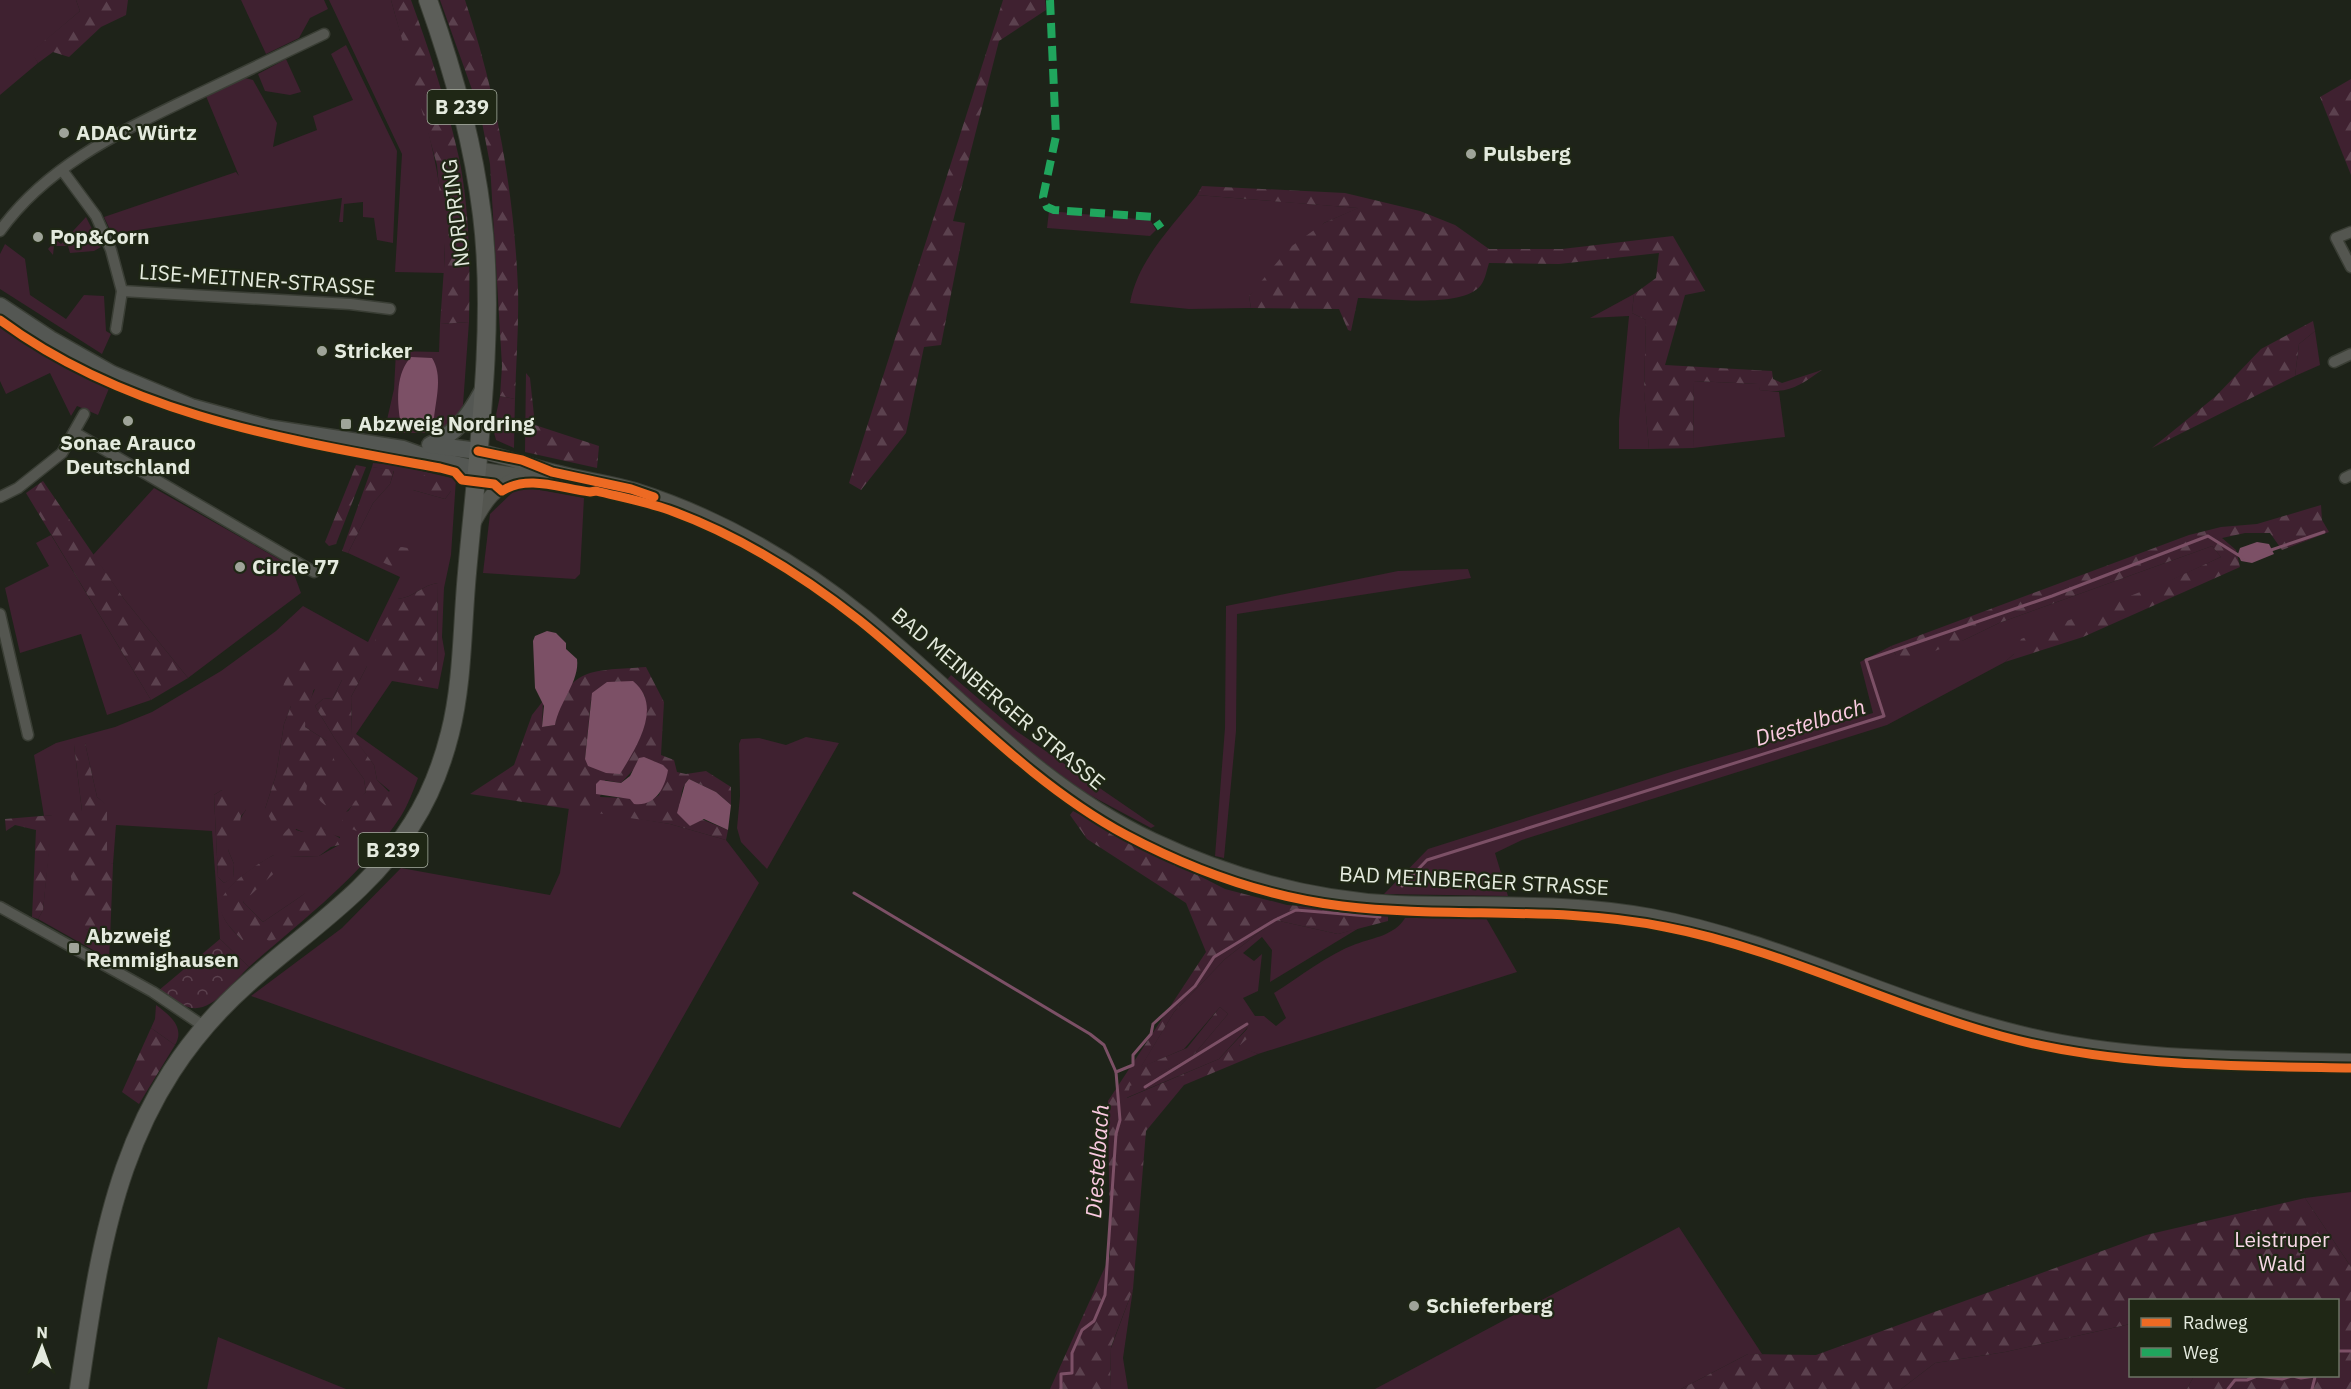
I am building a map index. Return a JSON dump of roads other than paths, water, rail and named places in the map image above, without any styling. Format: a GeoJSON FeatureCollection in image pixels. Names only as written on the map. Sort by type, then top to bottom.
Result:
{"type":"FeatureCollection","features":[{"type":"Feature","properties":{"kind":"main road","name":"NORDRING"},"geometry":{"type":"LineString","coordinates":[[428,0],[463,111],[481,208],[486,280],[482,392]]}},
{"type":"Feature","properties":{"kind":"main road","name":"BAD MEINBERGER STRASSE"},"geometry":{"type":"LineString","coordinates":[[0,306],[57,344],[112,374],[191,406],[268,428],[403,448],[428,458],[477,460]]}},
{"type":"Feature","properties":{"kind":"main road"},"geometry":{"type":"LineString","coordinates":[[430,445],[443,440],[457,428],[473,409],[482,392]]}},
{"type":"Feature","properties":{"kind":"main road","name":"B 239"},"geometry":{"type":"LineString","coordinates":[[79,1389],[106,1225],[131,1145],[151,1107],[177,1063],[205,1027],[247,983],[371,879],[411,826],[430,792],[451,730],[482,392]]}},
{"type":"Feature","properties":{"kind":"main road","name":"BAD MEINBERGER STRASSE"},"geometry":{"type":"LineString","coordinates":[[403,448],[430,445],[477,460]]}},
{"type":"Feature","properties":{"kind":"street"},"geometry":{"type":"LineString","coordinates":[[0,231],[20,205],[104,139],[324,34]]}},
{"type":"Feature","properties":{"kind":"street","name":"LISE-MEITNER-STRASSE"},"geometry":{"type":"LineString","coordinates":[[62,170],[96,216],[111,250],[122,291],[116,329]]}},
{"type":"Feature","properties":{"kind":"street"},"geometry":{"type":"LineString","coordinates":[[2351,232],[2336,238],[2351,267]]}},
{"type":"Feature","properties":{"kind":"street","name":"LISE-MEITNER-STRASSE"},"geometry":{"type":"LineString","coordinates":[[122,291],[350,304],[390,309]]}},
{"type":"Feature","properties":{"kind":"street"},"geometry":{"type":"LineString","coordinates":[[2334,362],[2351,354]]}},
{"type":"Feature","properties":{"kind":"street"},"geometry":{"type":"LineString","coordinates":[[0,497],[18,488],[62,453],[84,414]]}},
{"type":"Feature","properties":{"kind":"street"},"geometry":{"type":"LineString","coordinates":[[74,432],[314,572]]}},
{"type":"Feature","properties":{"kind":"street","name":"BAD MEINBERGER STRASSE"},"geometry":{"type":"LineString","coordinates":[[477,460],[523,476],[552,472]]}},
{"type":"Feature","properties":{"kind":"street","name":"BAD MEINBERGER STRASSE"},"geometry":{"type":"LineString","coordinates":[[477,460],[522,460],[552,472],[631,489],[697,513],[763,547],[828,589],[861,614],[985,722],[1075,794],[1149,838],[1236,874],[1322,896],[1360,900],[1548,905],[1646,915],[1759,944],[1965,1018],[2031,1036],[2097,1048],[2189,1057],[2351,1061]]}},
{"type":"Feature","properties":{"kind":"street"},"geometry":{"type":"LineString","coordinates":[[471,528],[486,500],[498,488],[523,476]]}},
{"type":"Feature","properties":{"kind":"street"},"geometry":{"type":"LineString","coordinates":[[0,614],[28,735]]}},
{"type":"Feature","properties":{"kind":"street"},"geometry":{"type":"LineString","coordinates":[[0,907],[153,992],[205,1027]]}},
{"type":"Feature","properties":{"kind":"waterway","name":"Diestelbach"},"geometry":{"type":"LineString","coordinates":[[2271,550],[2324,532]]}},
{"type":"Feature","properties":{"kind":"waterway","name":"Diestelbach"},"geometry":{"type":"LineString","coordinates":[[1402,886],[1427,860],[1884,716],[1866,660],[2052,596],[2208,536],[2243,558]]}},
{"type":"Feature","properties":{"kind":"waterway"},"geometry":{"type":"LineString","coordinates":[[854,893],[1090,1034],[1104,1045],[1116,1072]]}},
{"type":"Feature","properties":{"kind":"waterway","name":"Diestelbach"},"geometry":{"type":"LineString","coordinates":[[1061,1389],[1061,1374],[1072,1373],[1072,1353],[1082,1330],[1094,1321],[1105,1295],[1116,1134],[1120,1120],[1116,1072],[1133,1065],[1133,1055],[1151,1034],[1153,1024],[1195,986],[1214,957],[1275,920],[1296,910],[1380,917]]}},
{"type":"Feature","properties":{"kind":"waterway"},"geometry":{"type":"LineString","coordinates":[[1145,1087],[1247,1024]]}},
{"type":"Feature","properties":{"kind":"waterway"},"geometry":{"type":"LineString","coordinates":[[2339,1351],[2351,1351]]}},
{"type":"Feature","properties":{"kind":"waterway"},"geometry":{"type":"LineString","coordinates":[[2228,1389],[2235,1380],[2247,1380],[2254,1377]]}},
{"type":"Feature","properties":{"kind":"waterway"},"geometry":{"type":"LineString","coordinates":[[2266,1377],[2282,1379],[2289,1377]]}},
{"type":"Feature","properties":{"kind":"waterway"},"geometry":{"type":"LineString","coordinates":[[2297,1377],[2308,1377]]}},
{"type":"Feature","properties":{"kind":"waterway"},"geometry":{"type":"LineString","coordinates":[[2312,1389],[2315,1377]]}},
{"type":"Feature","properties":{"kind":"place","name":"ADAC Würtz"},"geometry":{"type":"Point","coordinates":[64,133]}},
{"type":"Feature","properties":{"kind":"place","name":"Pulsberg"},"geometry":{"type":"Point","coordinates":[1471,154]}},
{"type":"Feature","properties":{"kind":"place","name":"Pop&Corn"},"geometry":{"type":"Point","coordinates":[38,237]}},
{"type":"Feature","properties":{"kind":"place","name":"Stricker"},"geometry":{"type":"Point","coordinates":[322,351]}},
{"type":"Feature","properties":{"kind":"place","name":"Sonae Arauco Deutschland"},"geometry":{"type":"Point","coordinates":[128,421]}},
{"type":"Feature","properties":{"kind":"place","name":"Abzweig Nordring"},"geometry":{"type":"Point","coordinates":[346,424]}},
{"type":"Feature","properties":{"kind":"place","name":"Circle 77"},"geometry":{"type":"Point","coordinates":[240,567]}},
{"type":"Feature","properties":{"kind":"place","name":"Abzweig Remmighausen"},"geometry":{"type":"Point","coordinates":[74,948]}},
{"type":"Feature","properties":{"kind":"place","name":"Schieferberg"},"geometry":{"type":"Point","coordinates":[1414,1306]}},
{"type":"Feature","properties":{"kind":"park label","name":"Leistruper Wald"},"geometry":{"type":"Point","coordinates":[2282,1252]}}]}
